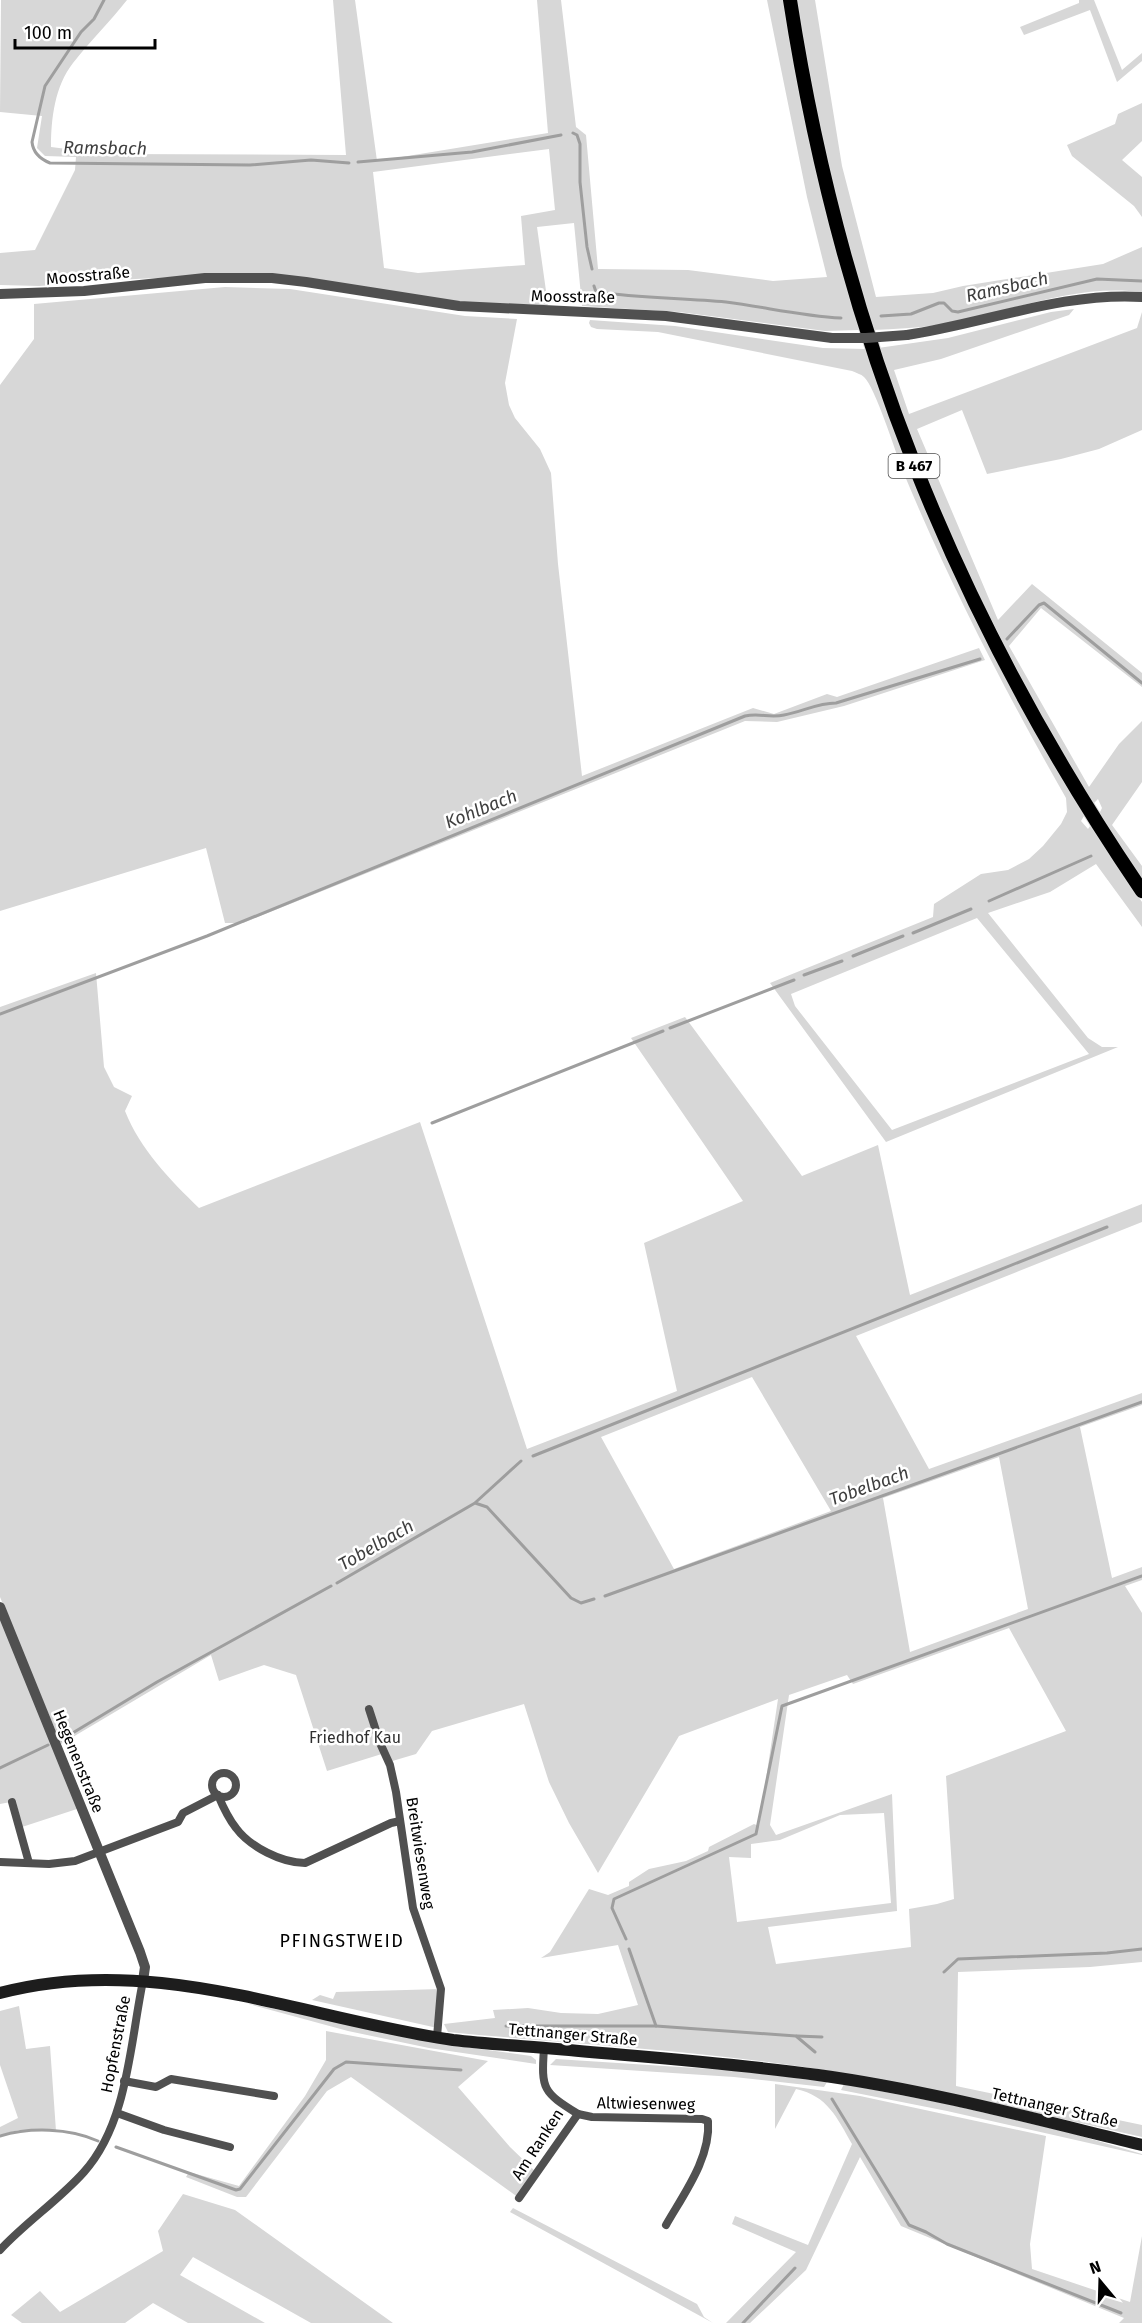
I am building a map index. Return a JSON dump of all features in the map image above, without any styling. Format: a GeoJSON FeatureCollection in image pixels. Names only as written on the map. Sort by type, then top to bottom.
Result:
{"type":"FeatureCollection","features":[{"type":"Feature","properties":{"kind":"main road","name":"B 467"},"geometry":{"type":"LineString","coordinates":[[790,0],[810,117],[837,233],[864,326],[912,461],[963,580],[1006,668],[1064,772],[1142,891]]}},
{"type":"Feature","properties":{"kind":"main road","name":"Tettnanger Straße"},"geometry":{"type":"LineString","coordinates":[[0,1993],[53,1982],[86,1980],[193,1985],[437,2037],[820,2075],[929,2095],[1142,2145]]}},
{"type":"Feature","properties":{"kind":"street","name":"Moosstraße"},"geometry":{"type":"LineString","coordinates":[[0,294],[84,291],[205,278],[272,278],[459,306],[645,314],[832,338],[907,335],[966,324],[1062,301],[1097,296],[1142,297]]}},
{"type":"Feature","properties":{"kind":"street","name":"Hegenenstraße"},"geometry":{"type":"LineString","coordinates":[[0,1607],[140,1952],[145,1967],[143,1981]]}},
{"type":"Feature","properties":{"kind":"street","name":"Breitwiesenweg"},"geometry":{"type":"LineString","coordinates":[[369,1709],[390,1765],[411,1897],[441,1989],[437,2037]]}},
{"type":"Feature","properties":{"kind":"street"},"geometry":{"type":"LineString","coordinates":[[0,1862],[49,1864],[75,1861],[178,1822],[183,1813],[218,1795],[228,1818],[240,1833],[272,1854],[297,1863],[305,1863],[391,1823],[400,1821]]}},
{"type":"Feature","properties":{"kind":"street"},"geometry":{"type":"LineString","coordinates":[[12,1802],[29,1863]]}},
{"type":"Feature","properties":{"kind":"street","name":"Hopfenstraße"},"geometry":{"type":"LineString","coordinates":[[0,2250],[86,2170],[105,2141],[117,2113],[143,1981]]}},
{"type":"Feature","properties":{"kind":"street","name":"Am Ranken"},"geometry":{"type":"LineString","coordinates":[[519,2198],[578,2114],[548,2093],[543,2078],[544,2048]]}},
{"type":"Feature","properties":{"kind":"street"},"geometry":{"type":"LineString","coordinates":[[124,2081],[156,2087],[171,2079],[274,2096]]}},
{"type":"Feature","properties":{"kind":"street","name":"Hopfenstraße"},"geometry":{"type":"LineString","coordinates":[[117,2113],[164,2130],[230,2147]]}},
{"type":"Feature","properties":{"kind":"street","name":"Altwiesenweg"},"geometry":{"type":"LineString","coordinates":[[578,2114],[592,2117],[708,2121],[705,2148],[697,2168],[666,2225]]}},
{"type":"Feature","properties":{"kind":"green space"},"geometry":{"type":"Polygon","coordinates":[[[1,0],[127,0],[67,72],[55,103],[51,147],[107,154],[346,155],[333,0],[355,0],[377,161],[548,133],[537,0],[561,0],[576,127],[586,135],[598,269],[688,270],[773,281],[827,277],[807,197],[767,0],[784,0],[821,195],[859,330],[825,331],[679,312],[582,306],[574,223],[537,227],[548,305],[464,303],[244,274],[39,286],[0,285],[0,253],[35,250],[75,170],[76,157],[45,156],[37,148],[42,116],[0,112],[1,0]],[[549,149],[373,172],[384,268],[418,273],[525,265],[521,216],[555,210],[549,149]]]}},
{"type":"Feature","properties":{"kind":"green space"},"geometry":{"type":"Polygon","coordinates":[[[796,0],[815,0],[842,166],[876,297],[933,293],[963,286],[1103,264],[1142,247],[1142,292],[1116,290],[1090,292],[1039,301],[938,325],[873,330],[825,158],[796,0]]]}},
{"type":"Feature","properties":{"kind":"green space"},"geometry":{"type":"Polygon","coordinates":[[[1079,0],[1094,0],[1122,70],[1142,53],[1142,61],[1117,82],[1090,10],[1024,35],[1020,27],[1079,3],[1079,0]]]}},
{"type":"Feature","properties":{"kind":"green space"},"geometry":{"type":"Polygon","coordinates":[[[1142,103],[1142,141],[1122,160],[1142,177],[1142,217],[1134,206],[1072,156],[1067,145],[1115,124],[1118,114],[1142,103]]]}},
{"type":"Feature","properties":{"kind":"green space"},"geometry":{"type":"Polygon","coordinates":[[[225,287],[290,289],[465,316],[517,319],[505,383],[509,405],[515,418],[540,449],[551,473],[558,564],[582,776],[753,708],[774,714],[827,694],[837,697],[979,648],[985,660],[844,706],[777,722],[745,721],[243,923],[225,923],[206,848],[0,911],[0,385],[34,339],[34,304],[225,287]]]}},
{"type":"Feature","properties":{"kind":"green space"},"geometry":{"type":"Polygon","coordinates":[[[1074,309],[1069,315],[941,359],[894,370],[909,414],[1137,328],[1142,312],[1142,430],[1099,449],[987,474],[962,410],[917,429],[998,620],[1032,584],[1142,673],[1142,687],[1041,608],[1009,646],[1089,787],[1119,744],[1142,721],[1142,782],[1112,825],[1142,866],[1142,878],[1099,814],[1102,808],[1098,799],[1093,804],[994,629],[941,514],[878,348],[948,338],[1051,312],[1074,309]]]}},
{"type":"Feature","properties":{"kind":"green space"},"geometry":{"type":"Polygon","coordinates":[[[590,320],[675,326],[823,348],[865,349],[910,470],[962,588],[1020,704],[1084,816],[1081,821],[1088,829],[1090,826],[1142,902],[1142,927],[1096,864],[1050,892],[988,913],[1088,1038],[1102,1047],[1118,1047],[886,1142],[770,983],[933,917],[934,904],[981,874],[1008,870],[1029,859],[1061,824],[1067,812],[1066,798],[958,595],[902,469],[874,393],[864,377],[852,371],[658,332],[597,329],[591,327],[590,320]],[[977,918],[791,994],[795,1006],[892,1130],[1089,1054],[977,918]]]}},
{"type":"Feature","properties":{"kind":"green space","name":"Friedhof Kau"},"geometry":{"type":"Polygon","coordinates":[[[96,973],[104,1067],[114,1087],[132,1096],[125,1111],[147,1151],[199,1208],[420,1122],[527,1449],[677,1391],[644,1243],[743,1201],[631,1038],[685,1017],[802,1176],[878,1145],[910,1295],[1142,1204],[1142,1222],[856,1336],[929,1469],[1142,1393],[1142,1405],[1080,1427],[1112,1578],[1142,1567],[1142,1580],[1125,1586],[1142,1613],[1142,1962],[1090,1967],[958,1972],[956,2086],[1142,2125],[1142,2137],[940,2092],[772,2062],[448,2032],[444,2024],[495,2018],[493,2010],[528,2008],[561,2013],[598,2014],[638,2005],[618,1945],[541,1958],[550,1952],[589,1889],[608,1895],[629,1886],[629,1882],[649,1869],[686,1861],[754,1824],[759,1826],[778,1699],[679,1736],[598,1873],[569,1823],[549,1782],[524,1704],[432,1731],[416,1754],[389,1762],[385,1753],[327,1771],[296,1675],[264,1665],[219,1681],[211,1655],[61,1744],[0,1597],[0,1007],[96,973]],[[752,1377],[601,1437],[674,1569],[831,1511],[752,1377]],[[999,1457],[883,1498],[910,1652],[1028,1609],[999,1457]],[[1009,1628],[853,1684],[847,1675],[789,1695],[770,1825],[776,1835],[892,1794],[897,1911],[768,1927],[776,1964],[911,1947],[909,1909],[954,1899],[946,1776],[1066,1731],[1009,1628]],[[884,1813],[840,1815],[780,1840],[751,1844],[751,1858],[729,1857],[737,1922],[891,1903],[884,1813]]]}},
{"type":"Feature","properties":{"kind":"green space"},"geometry":{"type":"Polygon","coordinates":[[[0,1617],[80,1808],[22,1827],[16,1801],[0,1804],[0,1617]]]}},
{"type":"Feature","properties":{"kind":"green space"},"geometry":{"type":"Polygon","coordinates":[[[441,1989],[440,2025],[433,2027],[312,2000],[320,1995],[333,1999],[336,1992],[441,1989]]]}},
{"type":"Feature","properties":{"kind":"green space"},"geometry":{"type":"Polygon","coordinates":[[[245,2003],[458,2046],[531,2056],[536,2060],[536,2064],[429,2048],[348,2031],[245,2003]]]}},
{"type":"Feature","properties":{"kind":"green space"},"geometry":{"type":"Polygon","coordinates":[[[19,2006],[26,2049],[50,2046],[56,2131],[19,2130],[0,2135],[0,2127],[18,2118],[0,2065],[0,2011],[19,2006]]]}},
{"type":"Feature","properties":{"kind":"green space"},"geometry":{"type":"Polygon","coordinates":[[[326,2031],[488,2061],[458,2087],[510,2147],[537,2173],[519,2198],[351,2077],[327,2091],[246,2197],[237,2197],[186,2177],[189,2172],[239,2186],[305,2096],[326,2060],[326,2031]]]}},
{"type":"Feature","properties":{"kind":"green space"},"geometry":{"type":"Polygon","coordinates":[[[556,2059],[742,2071],[827,2082],[824,2087],[734,2077],[550,2065],[556,2059]]]}},
{"type":"Feature","properties":{"kind":"green space"},"geometry":{"type":"Polygon","coordinates":[[[775,2084],[860,2096],[1046,2136],[1030,2244],[1032,2269],[1130,2302],[1142,2236],[1142,2323],[1119,2323],[1124,2318],[901,2226],[860,2157],[806,2270],[750,2323],[726,2323],[796,2252],[732,2224],[735,2216],[808,2245],[852,2144],[836,2117],[824,2103],[807,2092],[796,2089],[775,2129],[775,2084]]]}},
{"type":"Feature","properties":{"kind":"green space"},"geometry":{"type":"Polygon","coordinates":[[[844,2084],[947,2104],[1071,2133],[1142,2155],[947,2111],[841,2090],[844,2084]]]}},
{"type":"Feature","properties":{"kind":"green space"},"geometry":{"type":"Polygon","coordinates":[[[183,2194],[235,2210],[393,2323],[311,2323],[193,2257],[180,2275],[265,2323],[188,2323],[153,2303],[125,2323],[22,2323],[11,2315],[40,2291],[60,2312],[163,2251],[158,2231],[183,2194]]]}},
{"type":"Feature","properties":{"kind":"green space"},"geometry":{"type":"Polygon","coordinates":[[[513,2208],[697,2304],[704,2317],[713,2323],[510,2212],[513,2208]]]}},
{"type":"Feature","properties":{"kind":"waterway","name":"Ramsbach"},"geometry":{"type":"LineString","coordinates":[[104,0],[94,19],[81,32],[45,86],[32,142],[35,152],[43,159],[50,163],[250,165],[311,160],[349,163]]}},
{"type":"Feature","properties":{"kind":"waterway","name":"Ramsbach"},"geometry":{"type":"LineString","coordinates":[[573,133],[577,135],[580,144],[580,182],[587,247],[592,269]]}},
{"type":"Feature","properties":{"kind":"waterway","name":"Ramsbach"},"geometry":{"type":"LineString","coordinates":[[358,162],[472,152],[561,135]]}},
{"type":"Feature","properties":{"kind":"waterway","name":"Ramsbach"},"geometry":{"type":"LineString","coordinates":[[881,316],[911,314],[939,303],[944,303],[952,311],[958,312],[1097,279],[1142,281]]}},
{"type":"Feature","properties":{"kind":"waterway","name":"Ramsbach"},"geometry":{"type":"LineString","coordinates":[[594,286],[596,292],[726,302],[841,318]]}},
{"type":"Feature","properties":{"kind":"waterway","name":"Kohlbach"},"geometry":{"type":"LineString","coordinates":[[1007,639],[1039,605],[1044,603],[1142,683]]}},
{"type":"Feature","properties":{"kind":"waterway","name":"Kohlbach"},"geometry":{"type":"LineString","coordinates":[[0,1014],[207,936],[745,716],[791,714],[822,704],[836,703],[980,659]]}},
{"type":"Feature","properties":{"kind":"waterway"},"geometry":{"type":"LineString","coordinates":[[989,901],[1091,856]]}},
{"type":"Feature","properties":{"kind":"waterway"},"geometry":{"type":"LineString","coordinates":[[913,933],[971,909]]}},
{"type":"Feature","properties":{"kind":"waterway"},"geometry":{"type":"LineString","coordinates":[[853,956],[903,936]]}},
{"type":"Feature","properties":{"kind":"waterway"},"geometry":{"type":"LineString","coordinates":[[804,975],[842,961]]}},
{"type":"Feature","properties":{"kind":"waterway"},"geometry":{"type":"LineString","coordinates":[[670,1028],[794,980]]}},
{"type":"Feature","properties":{"kind":"waterway"},"geometry":{"type":"LineString","coordinates":[[432,1123],[663,1031]]}},
{"type":"Feature","properties":{"kind":"waterway"},"geometry":{"type":"LineString","coordinates":[[533,1456],[1107,1227]]}},
{"type":"Feature","properties":{"kind":"waterway","name":"Tobelbach"},"geometry":{"type":"LineString","coordinates":[[605,1596],[1142,1402]]}},
{"type":"Feature","properties":{"kind":"waterway"},"geometry":{"type":"LineString","coordinates":[[476,1502],[521,1461]]}},
{"type":"Feature","properties":{"kind":"waterway","name":"Tobelbach"},"geometry":{"type":"LineString","coordinates":[[337,1583],[475,1503],[487,1507],[571,1598],[581,1603],[594,1599]]}},
{"type":"Feature","properties":{"kind":"waterway"},"geometry":{"type":"LineString","coordinates":[[626,1939],[612,1908],[614,1899],[756,1834],[782,1706],[1142,1576]]}},
{"type":"Feature","properties":{"kind":"waterway","name":"Tobelbach"},"geometry":{"type":"LineString","coordinates":[[61,1740],[157,1682],[331,1586]]}},
{"type":"Feature","properties":{"kind":"waterway","name":"Tobelbach"},"geometry":{"type":"LineString","coordinates":[[0,1768],[48,1745]]}},
{"type":"Feature","properties":{"kind":"waterway"},"geometry":{"type":"LineString","coordinates":[[629,1949],[656,2026]]}},
{"type":"Feature","properties":{"kind":"waterway"},"geometry":{"type":"LineString","coordinates":[[944,1972],[958,1959],[1107,1953],[1142,1949]]}},
{"type":"Feature","properties":{"kind":"waterway"},"geometry":{"type":"LineString","coordinates":[[506,2026],[656,2026],[796,2036],[815,2052]]}},
{"type":"Feature","properties":{"kind":"waterway"},"geometry":{"type":"LineString","coordinates":[[797,2036],[822,2037]]}},
{"type":"Feature","properties":{"kind":"waterway"},"geometry":{"type":"LineString","coordinates":[[116,2147],[236,2190],[240,2189],[334,2069],[346,2062],[461,2070]]}},
{"type":"Feature","properties":{"kind":"waterway"},"geometry":{"type":"LineString","coordinates":[[832,2099],[909,2225],[947,2244],[1121,2313]]}},
{"type":"Feature","properties":{"kind":"waterway"},"geometry":{"type":"LineString","coordinates":[[0,2136],[24,2131],[49,2130],[75,2133],[98,2141]]}},
{"type":"Feature","properties":{"kind":"waterway"},"geometry":{"type":"LineString","coordinates":[[743,2323],[795,2268]]}},
{"type":"Feature","properties":{"kind":"district","name":"PFINGSTWEID"},"geometry":{"type":"Point","coordinates":[342,1941]}}]}
